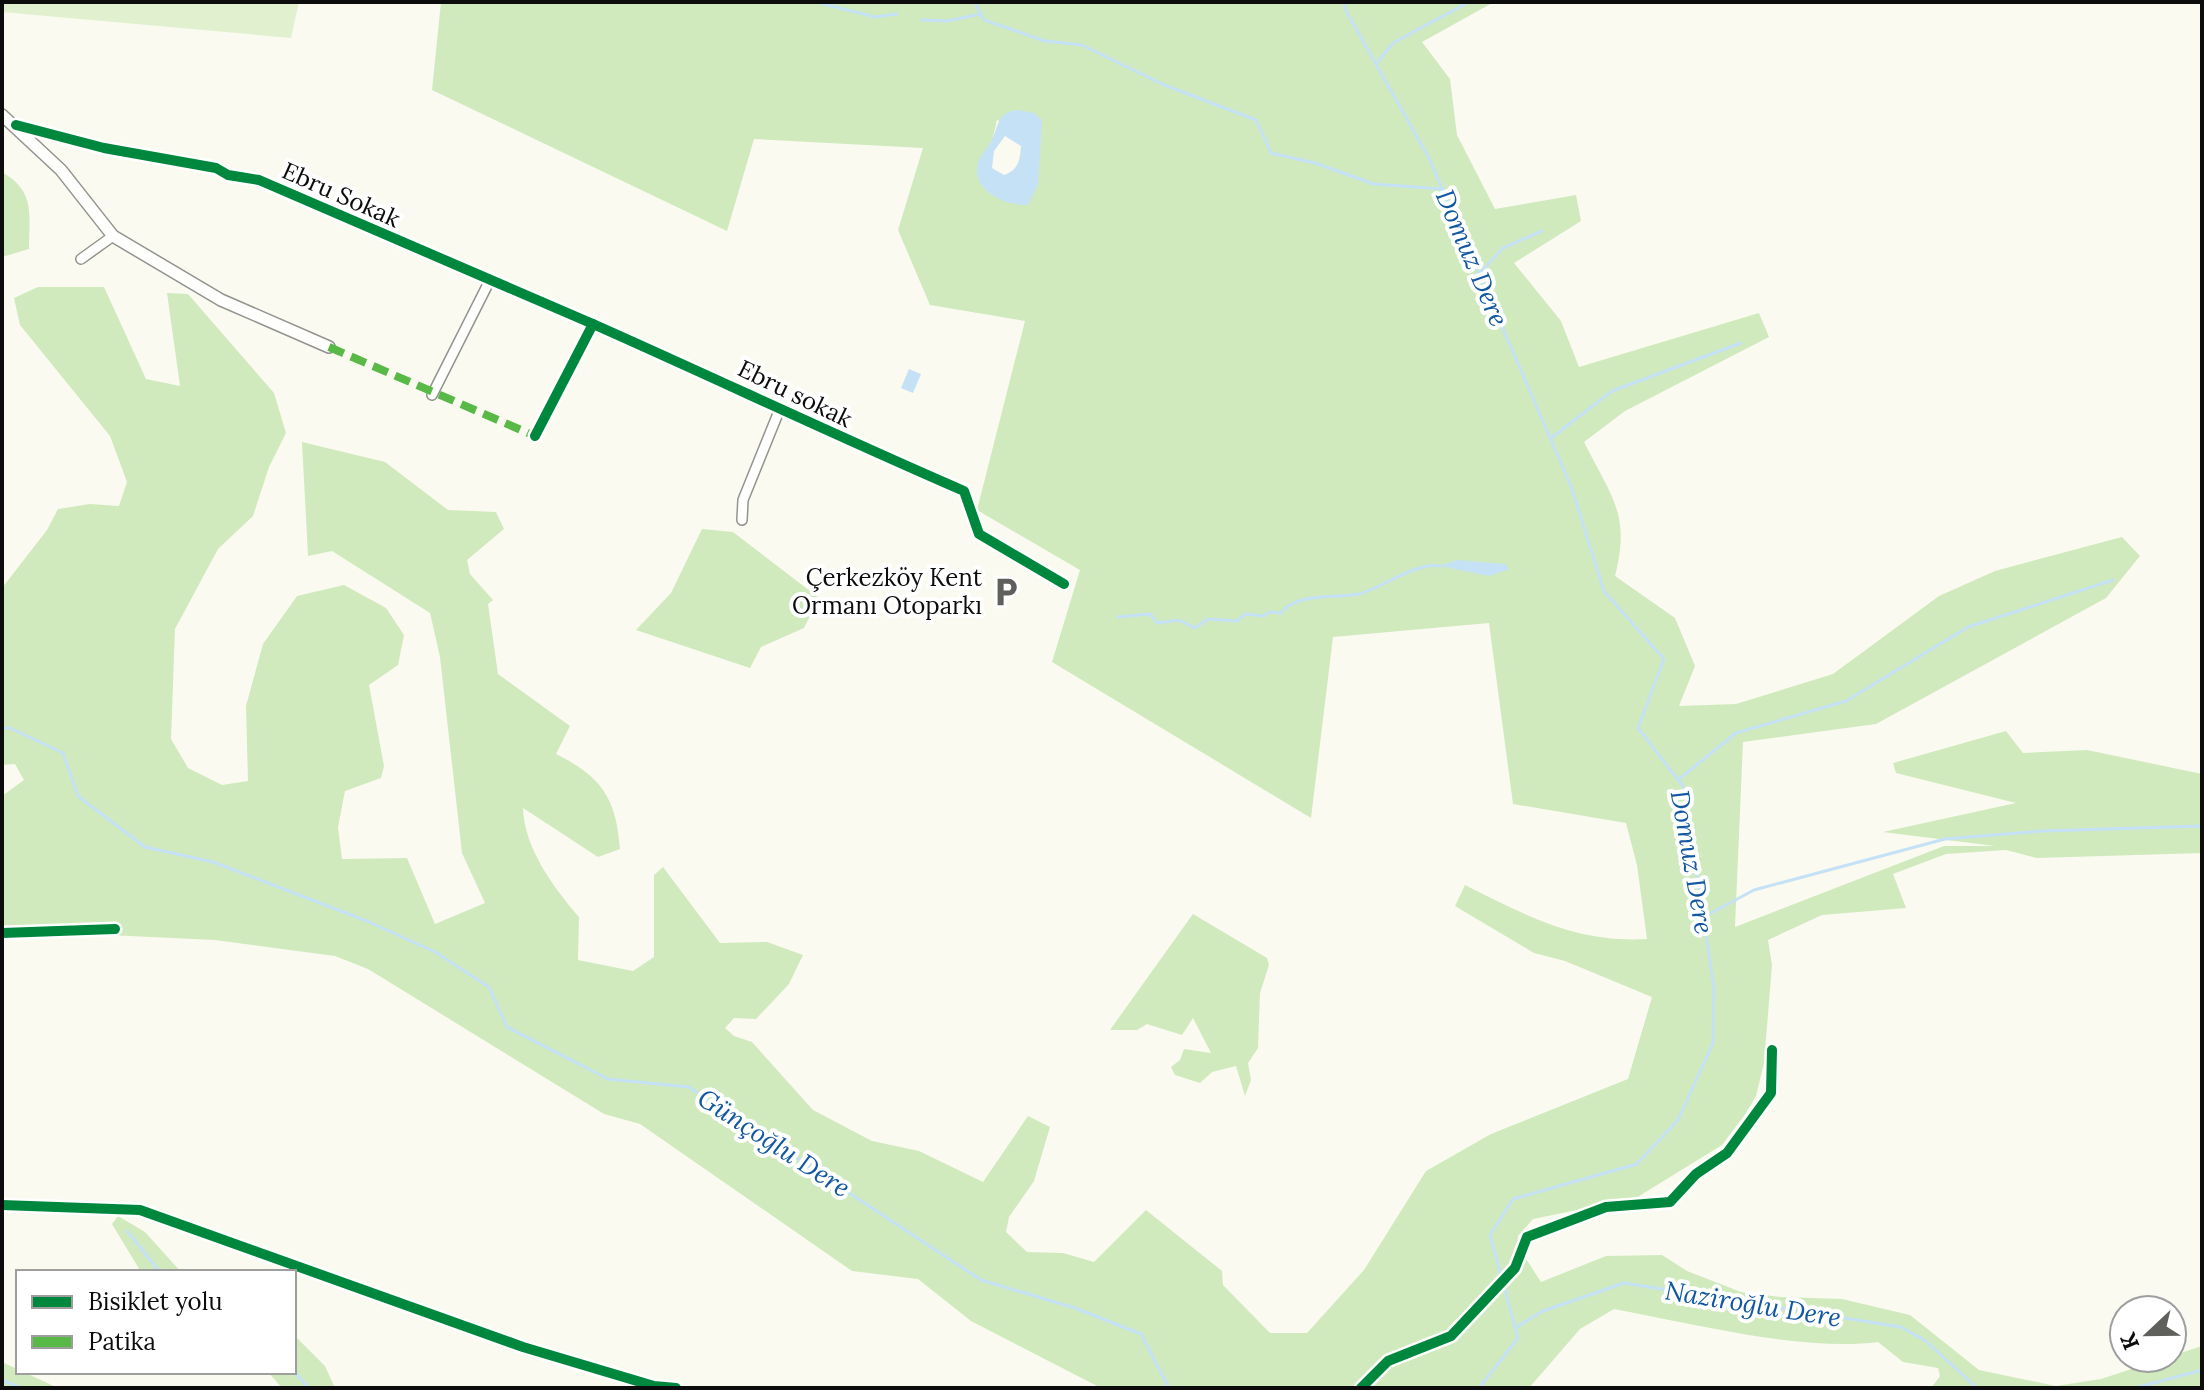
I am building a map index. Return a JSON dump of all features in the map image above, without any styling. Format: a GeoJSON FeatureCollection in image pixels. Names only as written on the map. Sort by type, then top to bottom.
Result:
{"type":"FeatureCollection","features":[{"type":"Feature","properties":{"kind":"street"},"geometry":{"type":"LineString","coordinates":[[2,115],[61,170],[113,236],[221,300],[329,347]]}},
{"type":"Feature","properties":{"kind":"street","name":"Ebru Sokak"},"geometry":{"type":"LineString","coordinates":[[16,125],[104,148],[216,168],[228,175],[259,180],[593,324]]}},
{"type":"Feature","properties":{"kind":"street"},"geometry":{"type":"LineString","coordinates":[[81,259],[113,236]]}},
{"type":"Feature","properties":{"kind":"street"},"geometry":{"type":"LineString","coordinates":[[432,395],[490,280]]}},
{"type":"Feature","properties":{"kind":"street"},"geometry":{"type":"LineString","coordinates":[[535,436],[593,324]]}},
{"type":"Feature","properties":{"kind":"street","name":"Ebru sokak"},"geometry":{"type":"LineString","coordinates":[[593,324],[732,385],[779,411],[964,491],[979,534],[1064,584]]}},
{"type":"Feature","properties":{"kind":"street"},"geometry":{"type":"LineString","coordinates":[[742,520],[743,500],[779,411]]}},
{"type":"Feature","properties":{"kind":"street"},"geometry":{"type":"LineString","coordinates":[[2,933],[115,929]]}},
{"type":"Feature","properties":{"kind":"street"},"geometry":{"type":"LineString","coordinates":[[1361,1388],[1388,1361],[1457,1331],[1515,1268],[1527,1237],[1606,1207],[1670,1202],[1696,1174],[1727,1153],[1771,1093],[1772,1050]]}},
{"type":"Feature","properties":{"kind":"street"},"geometry":{"type":"LineString","coordinates":[[2,1205],[140,1210],[523,1347],[654,1386],[676,1388]]}},
{"type":"Feature","properties":{"kind":"green space"},"geometry":{"type":"Polygon","coordinates":[[[2,2],[299,2],[291,38],[2,12],[2,2]]]}},
{"type":"Feature","properties":{"kind":"green space"},"geometry":{"type":"Polygon","coordinates":[[[441,2],[1494,2],[1422,42],[1450,79],[1457,135],[1495,209],[1576,195],[1581,221],[1514,263],[1561,321],[1579,367],[1759,313],[1769,337],[1625,411],[1584,442],[1616,506],[1621,536],[1615,576],[1675,618],[1695,666],[1679,706],[1736,704],[1833,674],[1939,596],[1995,571],[2122,537],[2140,556],[2106,598],[1876,724],[1743,742],[1735,927],[1944,846],[1995,846],[1883,832],[2016,803],[1896,773],[1893,763],[2006,731],[2023,753],[2087,750],[2202,774],[2202,853],[2037,858],[2006,850],[1946,854],[1893,874],[1906,908],[1822,915],[1768,940],[1772,965],[1764,1063],[1756,1096],[1722,1145],[1636,1198],[1533,1219],[1518,1236],[1517,1245],[1541,1282],[1606,1256],[1662,1255],[1687,1271],[1741,1292],[1842,1299],[1910,1315],[1979,1370],[2056,1386],[2116,1374],[2188,1374],[2188,1351],[2202,1346],[2202,1388],[1931,1388],[1940,1376],[1938,1368],[1903,1362],[1878,1342],[1848,1344],[1782,1340],[1614,1309],[1580,1329],[1529,1388],[1101,1388],[971,1321],[918,1279],[852,1271],[640,1124],[604,1114],[368,969],[335,956],[215,940],[2,930],[2,796],[24,780],[15,764],[2,765],[2,588],[47,530],[58,509],[90,504],[119,506],[127,482],[110,436],[20,325],[14,298],[38,287],[104,287],[146,379],[180,386],[167,293],[188,294],[274,393],[286,433],[269,467],[253,516],[218,549],[175,629],[171,739],[188,768],[222,785],[248,781],[246,706],[263,644],[297,596],[344,585],[386,608],[404,635],[398,665],[369,685],[384,766],[381,778],[345,791],[338,827],[342,859],[407,858],[435,924],[485,903],[462,853],[440,657],[430,613],[332,551],[308,556],[302,442],[385,462],[448,510],[496,512],[504,529],[467,560],[470,574],[493,600],[488,604],[498,674],[570,726],[556,754],[585,771],[604,791],[618,831],[620,849],[598,857],[523,808],[529,838],[542,867],[579,917],[578,960],[633,971],[654,957],[654,875],[663,867],[720,943],[767,942],[803,955],[789,984],[756,1019],[734,1018],[725,1028],[734,1036],[752,1042],[813,1110],[872,1141],[919,1151],[983,1182],[1028,1116],[1050,1127],[1034,1181],[1009,1217],[1006,1232],[1027,1252],[1063,1253],[1094,1262],[1146,1210],[1222,1271],[1223,1285],[1270,1333],[1307,1333],[1364,1270],[1426,1171],[1491,1134],[1628,1079],[1652,997],[1565,961],[1534,953],[1455,906],[1465,885],[1531,917],[1575,932],[1597,937],[1647,939],[1637,865],[1626,823],[1513,804],[1489,623],[1333,637],[1311,818],[1052,662],[1080,570],[977,510],[1025,321],[930,305],[898,230],[923,148],[754,139],[727,231],[432,90],[441,2]],[[997,120],[982,186],[1037,163],[1041,138],[997,120]]]}},
{"type":"Feature","properties":{"kind":"green space"},"geometry":{"type":"Polygon","coordinates":[[[2,172],[21,188],[28,205],[30,225],[29,249],[2,257],[2,172]]]}},
{"type":"Feature","properties":{"kind":"green space"},"geometry":{"type":"Polygon","coordinates":[[[702,529],[733,532],[819,598],[804,628],[761,647],[750,668],[636,630],[671,593],[702,529]]]}},
{"type":"Feature","properties":{"kind":"green space"},"geometry":{"type":"Polygon","coordinates":[[[1193,914],[1267,958],[1269,965],[1260,993],[1258,1048],[1248,1063],[1251,1080],[1245,1096],[1236,1066],[1212,1072],[1200,1083],[1175,1075],[1171,1067],[1180,1060],[1184,1049],[1211,1053],[1193,1018],[1182,1035],[1147,1024],[1137,1030],[1110,1030],[1193,914]]]}},
{"type":"Feature","properties":{"kind":"green space"},"geometry":{"type":"Polygon","coordinates":[[[118,1216],[145,1232],[179,1270],[140,1270],[112,1224],[118,1216]]]}},
{"type":"Feature","properties":{"kind":"green space"},"geometry":{"type":"Polygon","coordinates":[[[296,1337],[325,1366],[335,1388],[282,1388],[270,1374],[296,1374],[296,1337]]]}},
{"type":"Feature","properties":{"kind":"green space"},"geometry":{"type":"Polygon","coordinates":[[[2,1362],[16,1368],[16,1374],[28,1374],[58,1388],[2,1388],[2,1362]]]}},
{"type":"Feature","properties":{"kind":"water"},"geometry":{"type":"Polygon","coordinates":[[[1011,111],[1034,113],[1042,120],[1038,185],[1028,205],[1010,203],[992,195],[979,181],[977,172],[978,162],[1002,116],[1011,111]],[[1005,136],[994,151],[992,168],[1004,175],[1015,168],[1021,146],[1005,136]]]}},
{"type":"Feature","properties":{"kind":"water"},"geometry":{"type":"Polygon","coordinates":[[[909,369],[921,374],[913,393],[901,388],[909,369]]]}},
{"type":"Feature","properties":{"kind":"water"},"geometry":{"type":"Polygon","coordinates":[[[1457,560],[1506,564],[1509,569],[1489,576],[1440,566],[1457,560]]]}},
{"type":"Feature","properties":{"kind":"waterway"},"geometry":{"type":"LineString","coordinates":[[816,2],[875,17],[897,14]]}},
{"type":"Feature","properties":{"kind":"waterway"},"geometry":{"type":"LineString","coordinates":[[975,2],[984,20],[1045,41],[1082,45],[1162,84],[1256,120],[1271,153],[1315,163],[1374,184],[1442,189]]}},
{"type":"Feature","properties":{"kind":"waterway","name":"Domuz Dere"},"geometry":{"type":"LineString","coordinates":[[1344,2],[1346,11],[1429,158],[1571,486],[1604,591],[1664,659],[1638,728],[1683,786],[1714,988],[1713,1043],[1678,1120],[1637,1164],[1513,1199],[1490,1235],[1518,1338],[1479,1388]]}},
{"type":"Feature","properties":{"kind":"waterway"},"geometry":{"type":"LineString","coordinates":[[1377,63],[1393,43],[1469,2]]}},
{"type":"Feature","properties":{"kind":"waterway"},"geometry":{"type":"LineString","coordinates":[[922,20],[947,21],[981,14]]}},
{"type":"Feature","properties":{"kind":"waterway"},"geometry":{"type":"LineString","coordinates":[[1478,275],[1503,248],[1542,231]]}},
{"type":"Feature","properties":{"kind":"waterway"},"geometry":{"type":"LineString","coordinates":[[1550,439],[1612,391],[1741,343]]}},
{"type":"Feature","properties":{"kind":"waterway"},"geometry":{"type":"LineString","coordinates":[[1118,617],[1150,614],[1157,623],[1179,620],[1195,628],[1208,619],[1237,621],[1245,614],[1264,616],[1269,612],[1281,613],[1288,606],[1306,599],[1359,594],[1421,567],[1441,566]]}},
{"type":"Feature","properties":{"kind":"waterway"},"geometry":{"type":"LineString","coordinates":[[1678,780],[1736,733],[1846,701],[1968,627],[2113,580]]}},
{"type":"Feature","properties":{"kind":"waterway","name":"Günçoğlu Dere"},"geometry":{"type":"LineString","coordinates":[[2,728],[10,728],[63,753],[78,796],[145,847],[213,862],[367,921],[435,952],[489,987],[507,1027],[608,1079],[689,1087],[981,1280],[1075,1308],[1141,1334],[1169,1388]]}},
{"type":"Feature","properties":{"kind":"waterway"},"geometry":{"type":"LineString","coordinates":[[1704,917],[1754,890],[1945,839],[2043,831],[2202,826]]}},
{"type":"Feature","properties":{"kind":"waterway"},"geometry":{"type":"LineString","coordinates":[[127,1231],[158,1270]]}},
{"type":"Feature","properties":{"kind":"waterway","name":"Naziroğlu Dere"},"geometry":{"type":"LineString","coordinates":[[1515,1328],[1543,1311],[1624,1283],[1901,1327],[1926,1341],[1977,1388]]}},
{"type":"Feature","properties":{"kind":"waterway","name":"Naziroğlu Dere"},"geometry":{"type":"LineString","coordinates":[[2135,1388],[2202,1370]]}},
{"type":"Feature","properties":{"kind":"waterway"},"geometry":{"type":"LineString","coordinates":[[296,1373],[308,1388]]}},
{"type":"Feature","properties":{"kind":"waterway"},"geometry":{"type":"LineString","coordinates":[[2,1380],[21,1388]]}},
{"type":"Feature","properties":{"kind":"marked path"},"geometry":{"type":"LineString","coordinates":[[329,347],[535,436]]}},
{"type":"Feature","properties":{"kind":"cycle path"},"geometry":{"type":"LineString","coordinates":[[16,125],[104,148],[216,168],[228,175],[259,180],[593,324]]}},
{"type":"Feature","properties":{"kind":"cycle path"},"geometry":{"type":"LineString","coordinates":[[535,436],[593,324],[964,491],[979,534],[1064,584]]}},
{"type":"Feature","properties":{"kind":"cycle path"},"geometry":{"type":"LineString","coordinates":[[2,933],[115,929]]}},
{"type":"Feature","properties":{"kind":"cycle path"},"geometry":{"type":"LineString","coordinates":[[1361,1388],[1388,1361],[1451,1336],[1515,1268],[1527,1237],[1606,1207],[1670,1202],[1696,1174],[1727,1153],[1771,1093],[1772,1050]]}},
{"type":"Feature","properties":{"kind":"cycle path"},"geometry":{"type":"LineString","coordinates":[[2,1205],[140,1210],[523,1347],[654,1386],[676,1388]]}},
{"type":"Feature","properties":{"kind":"place","name":"Çerkezköy Kent Ormanı Otoparkı"},"geometry":{"type":"Point","coordinates":[1006,592]}}]}
